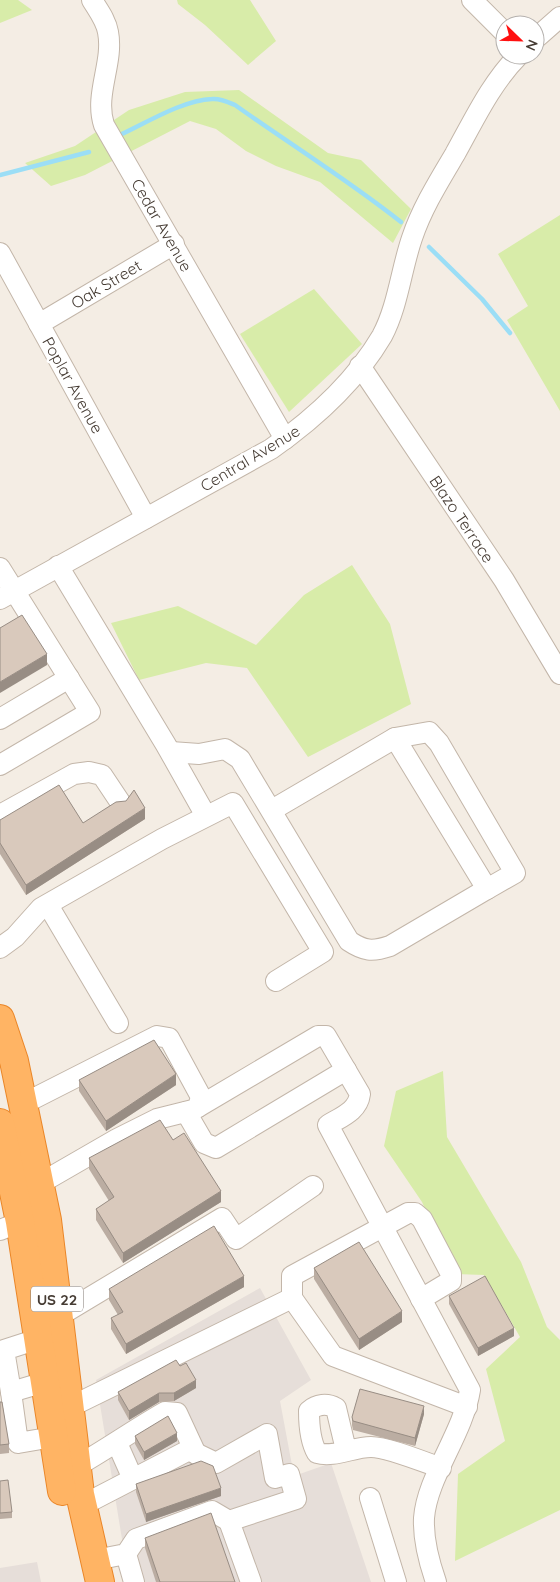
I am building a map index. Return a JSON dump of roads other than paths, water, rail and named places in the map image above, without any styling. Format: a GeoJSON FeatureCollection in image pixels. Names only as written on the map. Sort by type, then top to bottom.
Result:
{"type":"FeatureCollection","features":[{"type":"Feature","properties":{"kind":"highway","name":"US 22"},"geometry":{"type":"LineString","coordinates":[[0,1019],[14,1062],[47,1220],[92,1575]]}},
{"type":"Feature","properties":{"kind":"highway","name":"US 22"},"geometry":{"type":"LineString","coordinates":[[0,1123],[10,1226],[38,1339],[62,1498],[92,1575]]}},
{"type":"Feature","properties":{"kind":"street","name":"Cedar Avenue"},"geometry":{"type":"LineString","coordinates":[[92,0],[105,22],[108,32],[109,44],[100,114],[104,125],[285,439]]}},
{"type":"Feature","properties":{"kind":"street"},"geometry":{"type":"LineString","coordinates":[[472,0],[495,23]]}},
{"type":"Feature","properties":{"kind":"street"},"geometry":{"type":"LineString","coordinates":[[545,30],[560,17]]}},
{"type":"Feature","properties":{"kind":"street","name":"Central Avenue"},"geometry":{"type":"LineString","coordinates":[[6,595],[271,449],[306,424],[336,395],[382,335],[392,311],[412,238],[424,209],[492,88],[511,65]]}},
{"type":"Feature","properties":{"kind":"street","name":"Oak Street"},"geometry":{"type":"LineString","coordinates":[[39,324],[174,244]]}},
{"type":"Feature","properties":{"kind":"street","name":"Poplar Avenue"},"geometry":{"type":"LineString","coordinates":[[0,253],[146,518]]}},
{"type":"Feature","properties":{"kind":"street","name":"Blazo Terrace"},"geometry":{"type":"LineString","coordinates":[[360,366],[504,580],[560,674]]}},
{"type":"Feature","properties":{"kind":"street"},"geometry":{"type":"LineString","coordinates":[[58,566],[170,752],[206,816]]}},
{"type":"Feature","properties":{"kind":"street"},"geometry":{"type":"LineString","coordinates":[[0,568],[6,595],[68,678],[90,712],[0,766]]}},
{"type":"Feature","properties":{"kind":"street"},"geometry":{"type":"LineString","coordinates":[[0,719],[68,678]]}},
{"type":"Feature","properties":{"kind":"street"},"geometry":{"type":"LineString","coordinates":[[170,752],[199,754],[225,749],[240,759],[349,941],[362,950],[374,951],[390,946],[515,873],[439,743],[429,732],[395,738],[272,810]]}},
{"type":"Feature","properties":{"kind":"street"},"geometry":{"type":"LineString","coordinates":[[395,738],[487,889]]}},
{"type":"Feature","properties":{"kind":"street"},"geometry":{"type":"LineString","coordinates":[[0,815],[74,774],[89,772],[102,775],[120,802]]}},
{"type":"Feature","properties":{"kind":"street"},"geometry":{"type":"LineString","coordinates":[[0,948],[48,905],[206,816],[233,803],[323,952],[276,981]]}},
{"type":"Feature","properties":{"kind":"street"},"geometry":{"type":"LineString","coordinates":[[48,905],[118,1023]]}},
{"type":"Feature","properties":{"kind":"street"},"geometry":{"type":"LineString","coordinates":[[23,1104],[157,1036],[168,1038],[201,1097],[192,1110]]}},
{"type":"Feature","properties":{"kind":"street"},"geometry":{"type":"LineString","coordinates":[[39,1184],[117,1139],[158,1119],[192,1110],[318,1036],[326,1036],[360,1094],[359,1101],[353,1110],[328,1126],[470,1390],[466,1411],[430,1494],[424,1516],[425,1541],[436,1582]]}},
{"type":"Feature","properties":{"kind":"street"},"geometry":{"type":"LineString","coordinates":[[192,1110],[204,1143],[216,1148],[346,1070]]}},
{"type":"Feature","properties":{"kind":"street"},"geometry":{"type":"LineString","coordinates":[[59,1316],[222,1218],[236,1239],[314,1186]]}},
{"type":"Feature","properties":{"kind":"street"},"geometry":{"type":"LineString","coordinates":[[421,1299],[446,1286],[451,1281],[452,1274],[422,1219],[415,1213],[408,1213],[382,1226],[292,1276],[292,1298],[333,1356],[466,1411]]}},
{"type":"Feature","properties":{"kind":"street"},"geometry":{"type":"LineString","coordinates":[[70,1407],[292,1298]]}},
{"type":"Feature","properties":{"kind":"street"},"geometry":{"type":"LineString","coordinates":[[38,1339],[4,1350],[18,1443],[53,1437]]}},
{"type":"Feature","properties":{"kind":"street"},"geometry":{"type":"LineString","coordinates":[[11,1392],[45,1382]]}},
{"type":"Feature","properties":{"kind":"street"},"geometry":{"type":"LineString","coordinates":[[77,1466],[117,1444],[129,1432],[165,1412],[172,1411],[177,1413],[196,1454]]}},
{"type":"Feature","properties":{"kind":"street"},"geometry":{"type":"LineString","coordinates":[[82,1505],[188,1450],[216,1463],[267,1434],[275,1478],[289,1474],[296,1499],[229,1521]]}},
{"type":"Feature","properties":{"kind":"street"},"geometry":{"type":"LineString","coordinates":[[117,1444],[133,1479]]}},
{"type":"Feature","properties":{"kind":"street"},"geometry":{"type":"LineString","coordinates":[[346,1450],[373,1447],[441,1468]]}},
{"type":"Feature","properties":{"kind":"street"},"geometry":{"type":"LineString","coordinates":[[370,1498],[396,1582]]}},
{"type":"Feature","properties":{"kind":"street"},"geometry":{"type":"LineString","coordinates":[[92,1575],[126,1554],[136,1539],[212,1511],[229,1521],[251,1582]]}},
{"type":"Feature","properties":{"kind":"street"},"geometry":{"type":"LineString","coordinates":[[126,1554],[134,1582]]}},
{"type":"Feature","properties":{"kind":"waterway"},"geometry":{"type":"LineString","coordinates":[[120,135],[189,103],[212,99],[224,100],[235,105],[319,162],[401,222]]}},
{"type":"Feature","properties":{"kind":"waterway"},"geometry":{"type":"LineString","coordinates":[[0,175],[89,152]]}},
{"type":"Feature","properties":{"kind":"waterway"},"geometry":{"type":"LineString","coordinates":[[429,247],[482,299],[510,333]]}}]}
